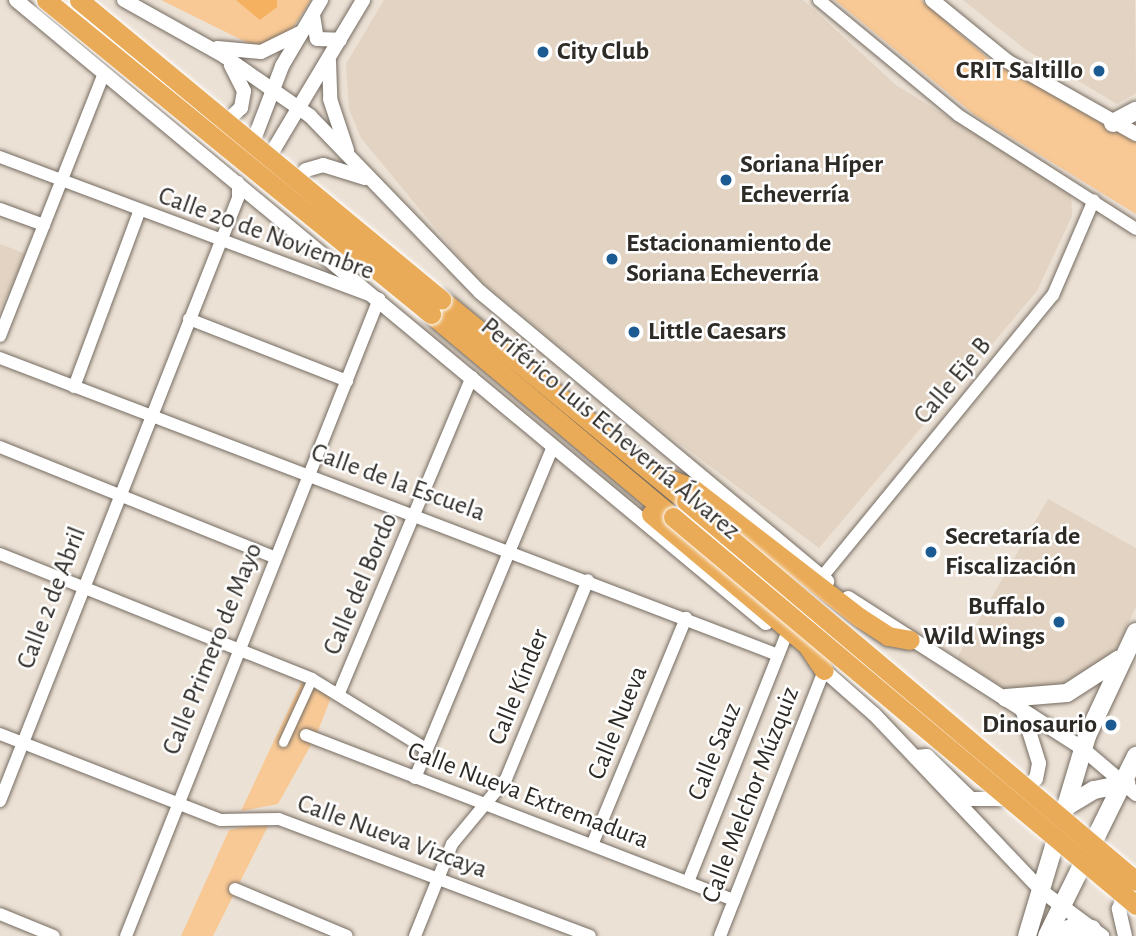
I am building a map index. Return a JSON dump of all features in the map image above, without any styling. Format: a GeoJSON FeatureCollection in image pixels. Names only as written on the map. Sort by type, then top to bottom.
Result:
{"type":"FeatureCollection","features":[{"type":"Feature","properties":{"kind":"highway","name":"Periférico Luis Echeverría Álvarez"},"geometry":{"type":"LineString","coordinates":[[46,0],[436,307],[660,478],[1136,881]]}},
{"type":"Feature","properties":{"kind":"highway","name":"Periférico Luis Echeverría Álvarez"},"geometry":{"type":"LineString","coordinates":[[79,0],[436,307],[601,456],[1136,905]]}},
{"type":"Feature","properties":{"kind":"highway"},"geometry":{"type":"LineString","coordinates":[[601,456],[614,483],[812,650],[824,670]]}},
{"type":"Feature","properties":{"kind":"highway"},"geometry":{"type":"LineString","coordinates":[[660,478],[681,481],[859,617],[888,636],[910,640]]}},
{"type":"Feature","properties":{"kind":"main road"},"geometry":{"type":"LineString","coordinates":[[1113,123],[1136,111]]}},
{"type":"Feature","properties":{"kind":"main road"},"geometry":{"type":"LineString","coordinates":[[1027,936],[1043,892],[1083,750],[1136,632]]}},
{"type":"Feature","properties":{"kind":"main road"},"geometry":{"type":"LineString","coordinates":[[1013,703],[1081,688],[1129,650]]}},
{"type":"Feature","properties":{"kind":"main road"},"geometry":{"type":"LineString","coordinates":[[1047,936],[1061,906],[1131,789],[1136,756]]}},
{"type":"Feature","properties":{"kind":"main road"},"geometry":{"type":"LineString","coordinates":[[1069,805],[1094,790],[1131,789]]}},
{"type":"Feature","properties":{"kind":"main road"},"geometry":{"type":"LineString","coordinates":[[1053,936],[1073,927],[1097,933]]}},
{"type":"Feature","properties":{"kind":"street"},"geometry":{"type":"LineString","coordinates":[[16,0],[151,111],[242,191],[312,242],[552,446],[824,670],[915,757],[1043,892],[1097,933]]}},
{"type":"Feature","properties":{"kind":"street","name":"Periférico Luis Echeverría Álvarez"},"geometry":{"type":"LineString","coordinates":[[124,0],[224,56],[300,108],[349,155],[480,292],[822,577],[910,640],[1013,703],[1083,750],[1131,789]]}},
{"type":"Feature","properties":{"kind":"street","name":"Calle 2 de Abril"},"geometry":{"type":"LineString","coordinates":[[0,801],[120,491],[242,191],[273,90],[321,0]]}},
{"type":"Feature","properties":{"kind":"street","name":"Calle 2 de Abril"},"geometry":{"type":"LineString","coordinates":[[242,191],[300,108],[363,0]]}},
{"type":"Feature","properties":{"kind":"street"},"geometry":{"type":"LineString","coordinates":[[819,0],[958,115],[1136,229]]}},
{"type":"Feature","properties":{"kind":"street"},"geometry":{"type":"LineString","coordinates":[[932,0],[1007,61],[1136,134]]}},
{"type":"Feature","properties":{"kind":"street"},"geometry":{"type":"LineString","coordinates":[[313,13],[317,39],[340,40]]}},
{"type":"Feature","properties":{"kind":"street"},"geometry":{"type":"LineString","coordinates":[[208,47],[261,52],[302,32]]}},
{"type":"Feature","properties":{"kind":"street"},"geometry":{"type":"LineString","coordinates":[[151,111],[206,131],[233,120],[244,92],[224,56]]}},
{"type":"Feature","properties":{"kind":"street"},"geometry":{"type":"LineString","coordinates":[[329,60],[330,99],[349,155]]}},
{"type":"Feature","properties":{"kind":"street"},"geometry":{"type":"LineString","coordinates":[[0,336],[104,73]]}},
{"type":"Feature","properties":{"kind":"street","name":"Calle 20 de Noviembre"},"geometry":{"type":"LineString","coordinates":[[0,157],[138,212],[379,299]]}},
{"type":"Feature","properties":{"kind":"street"},"geometry":{"type":"LineString","coordinates":[[312,242],[293,204],[298,176],[315,166],[334,165],[374,182]]}},
{"type":"Feature","properties":{"kind":"street","name":"Calle Eje B"},"geometry":{"type":"LineString","coordinates":[[822,577],[1053,295],[1094,200]]}},
{"type":"Feature","properties":{"kind":"street"},"geometry":{"type":"LineString","coordinates":[[0,209],[44,225]]}},
{"type":"Feature","properties":{"kind":"street","name":"Calle 20 de Noviembre"},"geometry":{"type":"LineString","coordinates":[[74,387],[138,212]]}},
{"type":"Feature","properties":{"kind":"street","name":"Calle Primero de Mayo"},"geometry":{"type":"LineString","coordinates":[[126,936],[175,803],[379,299]]}},
{"type":"Feature","properties":{"kind":"street"},"geometry":{"type":"LineString","coordinates":[[189,319],[347,380]]}},
{"type":"Feature","properties":{"kind":"street","name":"Calle de la Escuela"},"geometry":{"type":"LineString","coordinates":[[0,359],[416,514],[778,654]]}},
{"type":"Feature","properties":{"kind":"street","name":"Calle del Bordo"},"geometry":{"type":"LineString","coordinates":[[339,693],[472,377]]}},
{"type":"Feature","properties":{"kind":"street"},"geometry":{"type":"LineString","coordinates":[[415,778],[552,446]]}},
{"type":"Feature","properties":{"kind":"street"},"geometry":{"type":"LineString","coordinates":[[0,447],[120,491],[274,557]]}},
{"type":"Feature","properties":{"kind":"street"},"geometry":{"type":"LineString","coordinates":[[0,554],[312,679],[339,693],[426,750]]}},
{"type":"Feature","properties":{"kind":"street","name":"Calle Kínder"},"geometry":{"type":"LineString","coordinates":[[415,936],[459,833],[486,807],[506,779],[588,580]]}},
{"type":"Feature","properties":{"kind":"street","name":"Calle Nueva"},"geometry":{"type":"LineString","coordinates":[[592,845],[685,618]]}},
{"type":"Feature","properties":{"kind":"street","name":"Calle Sauz"},"geometry":{"type":"LineString","coordinates":[[688,882],[785,638]]}},
{"type":"Feature","properties":{"kind":"street","name":"Calle Melchor Múzquiz"},"geometry":{"type":"LineString","coordinates":[[720,936],[824,670]]}},
{"type":"Feature","properties":{"kind":"street"},"geometry":{"type":"LineString","coordinates":[[282,742],[312,679]]}},
{"type":"Feature","properties":{"kind":"street"},"geometry":{"type":"LineString","coordinates":[[915,757],[927,756],[971,799],[1012,799],[1036,779],[1040,763],[1013,703]]}},
{"type":"Feature","properties":{"kind":"street","name":"Calle Nueva Vizcaya"},"geometry":{"type":"LineString","coordinates":[[0,734],[175,803],[231,822],[279,819],[590,936]]}},
{"type":"Feature","properties":{"kind":"street","name":"Calle Nueva Extremadura"},"geometry":{"type":"LineString","coordinates":[[306,735],[486,807],[734,900]]}},
{"type":"Feature","properties":{"kind":"street"},"geometry":{"type":"LineString","coordinates":[[1125,936],[1119,909],[1136,874]]}},
{"type":"Feature","properties":{"kind":"street"},"geometry":{"type":"LineString","coordinates":[[235,889],[347,936]]}},
{"type":"Feature","properties":{"kind":"street"},"geometry":{"type":"LineString","coordinates":[[0,914],[54,936]]}},
{"type":"Feature","properties":{"kind":"shaded area"},"geometry":{"type":"Polygon","coordinates":[[[161,0],[311,0],[289,34],[273,44],[252,45],[161,0]]]}},
{"type":"Feature","properties":{"kind":"shaded area"},"geometry":{"type":"Polygon","coordinates":[[[236,0],[277,0],[277,7],[260,20],[236,0]]]}},
{"type":"Feature","properties":{"kind":"shaded area"},"geometry":{"type":"Polygon","coordinates":[[[384,0],[803,0],[896,85],[1071,193],[1072,216],[1037,291],[819,548],[642,415],[474,275],[361,138],[349,109],[346,64],[384,0]]]}},
{"type":"Feature","properties":{"kind":"shaded area"},"geometry":{"type":"Polygon","coordinates":[[[835,0],[921,0],[991,61],[1136,142],[1136,214],[975,115],[835,0]]]}},
{"type":"Feature","properties":{"kind":"shaded area","name":"CRIT Saltillo"},"geometry":{"type":"Polygon","coordinates":[[[963,0],[1135,0],[1136,93],[1117,104],[1025,49],[963,0]]]}},
{"type":"Feature","properties":{"kind":"shaded area"},"geometry":{"type":"Polygon","coordinates":[[[0,244],[26,254],[0,310],[0,244]]]}},
{"type":"Feature","properties":{"kind":"shaded area"},"geometry":{"type":"Polygon","coordinates":[[[1048,499],[1136,548],[1136,607],[1117,647],[1092,676],[1055,693],[1009,691],[957,658],[1048,499]]]}},
{"type":"Feature","properties":{"kind":"shaded area"},"geometry":{"type":"Polygon","coordinates":[[[301,683],[332,695],[316,736],[278,804],[241,811],[301,683]]]}},
{"type":"Feature","properties":{"kind":"shaded area"},"geometry":{"type":"Polygon","coordinates":[[[270,822],[213,936],[181,936],[229,830],[270,822]]]}},
{"type":"Feature","properties":{"kind":"place","name":"City Club"},"geometry":{"type":"Point","coordinates":[543,52]}},
{"type":"Feature","properties":{"kind":"place","name":"CRIT Saltillo"},"geometry":{"type":"Point","coordinates":[1099,71]}},
{"type":"Feature","properties":{"kind":"place","name":"Soriana Híper Echeverría"},"geometry":{"type":"Point","coordinates":[726,180]}},
{"type":"Feature","properties":{"kind":"place","name":"Estacionamiento de Soriana Echeverría"},"geometry":{"type":"Point","coordinates":[612,259]}},
{"type":"Feature","properties":{"kind":"place","name":"Little Caesars"},"geometry":{"type":"Point","coordinates":[634,332]}},
{"type":"Feature","properties":{"kind":"place","name":"Secretaría de Fiscalización"},"geometry":{"type":"Point","coordinates":[931,552]}},
{"type":"Feature","properties":{"kind":"place","name":"Buffalo Wild Wings"},"geometry":{"type":"Point","coordinates":[1059,622]}},
{"type":"Feature","properties":{"kind":"place","name":"Dinosaurio"},"geometry":{"type":"Point","coordinates":[1111,725]}}]}
